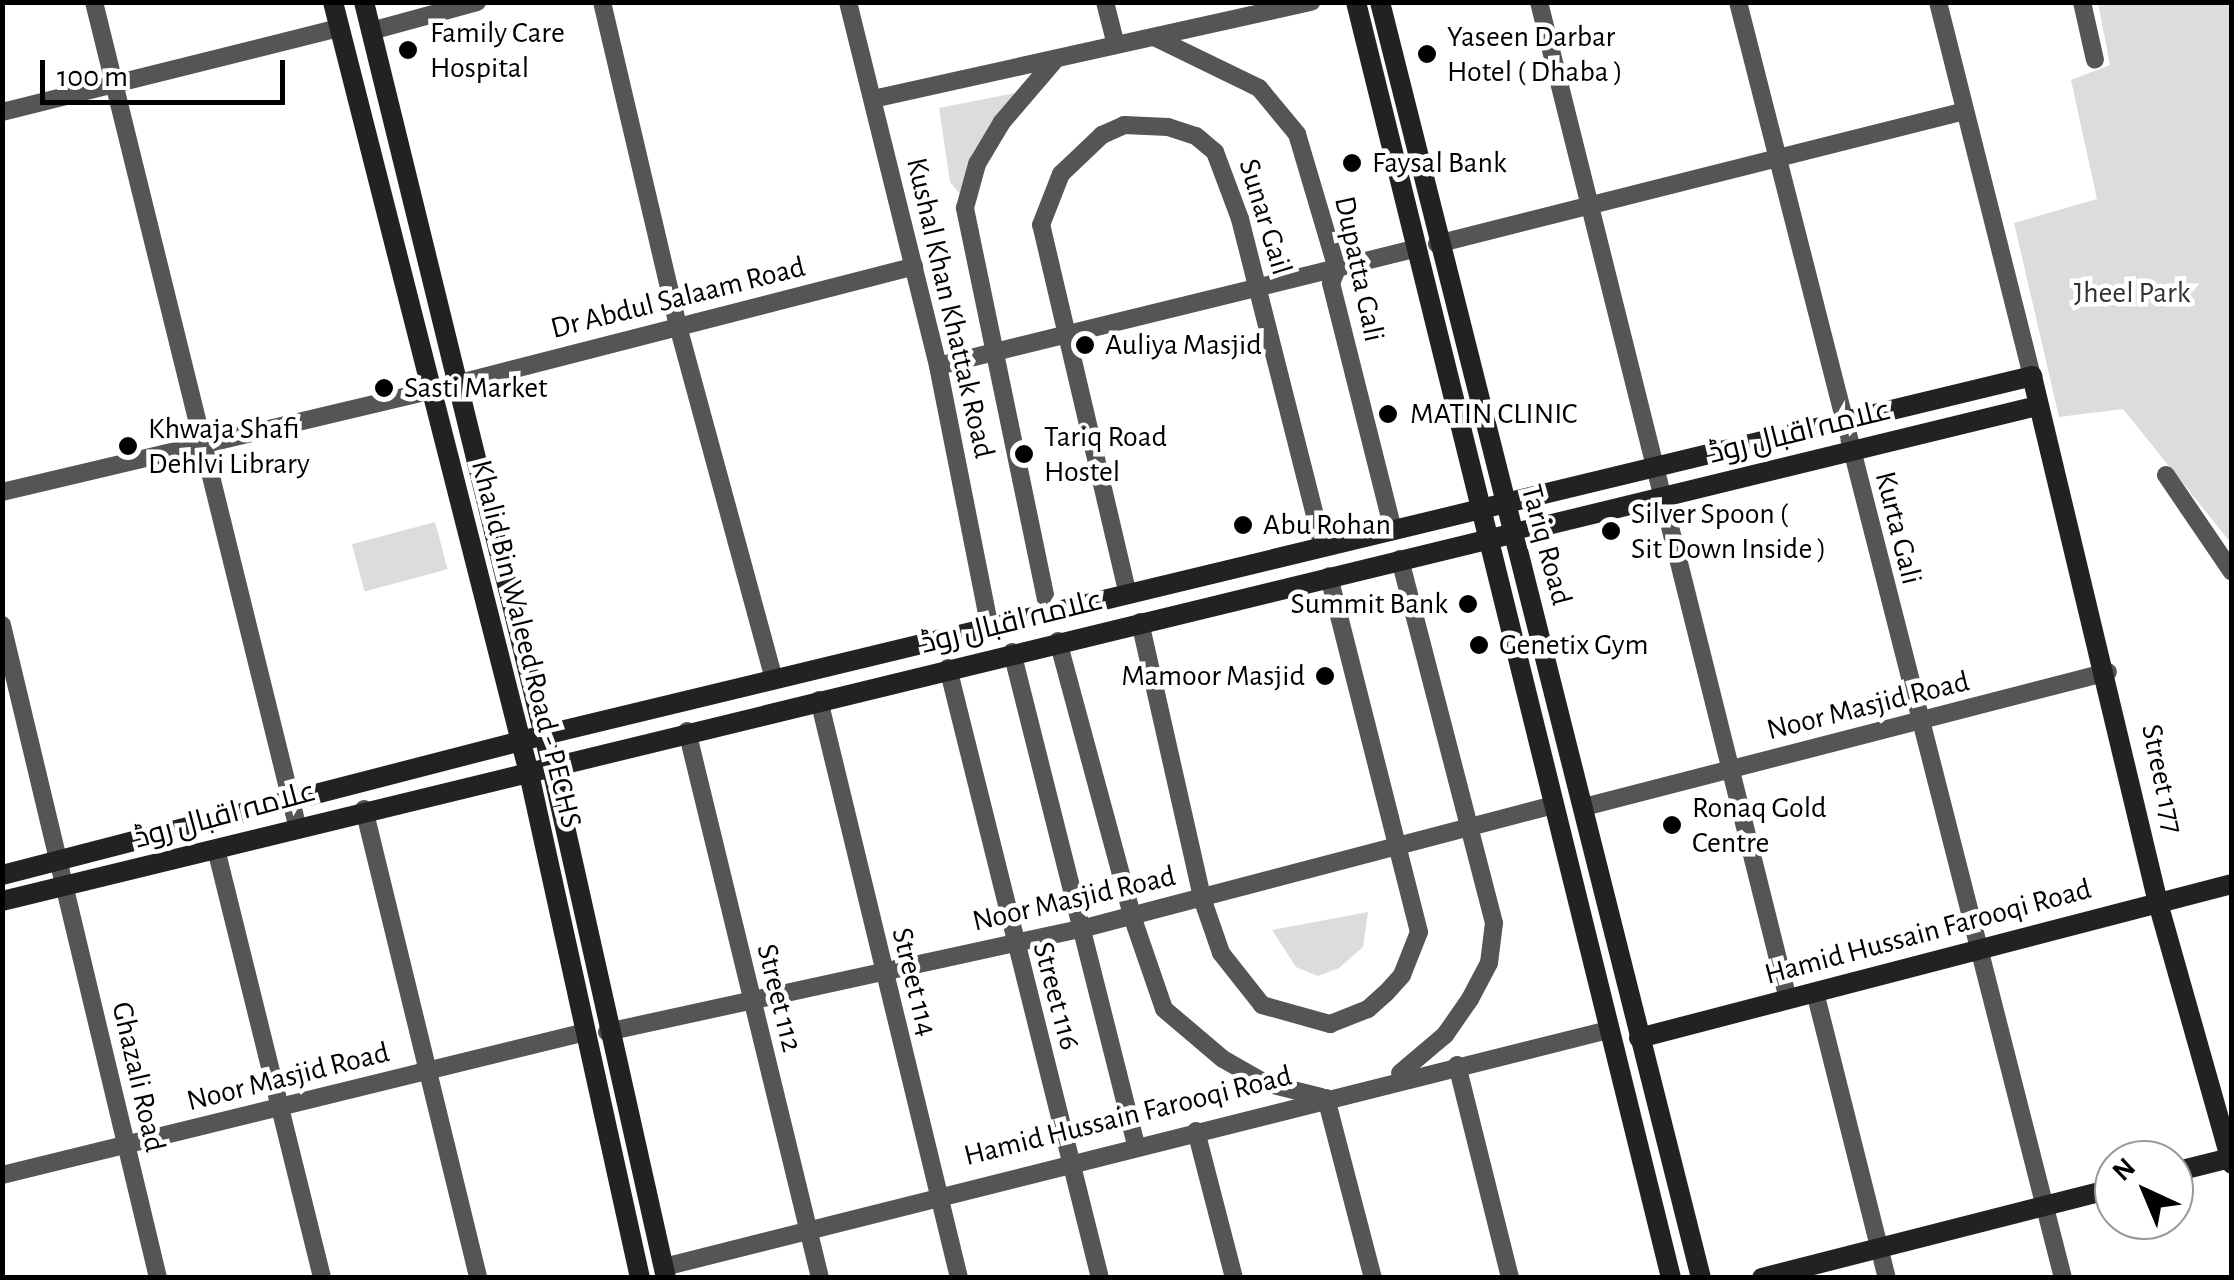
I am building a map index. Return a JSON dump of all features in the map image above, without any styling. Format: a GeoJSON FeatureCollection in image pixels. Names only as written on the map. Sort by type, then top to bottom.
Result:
{"type":"FeatureCollection","features":[{"type":"Feature","properties":{"kind":"main road","name":"Khalid Bin Waleed Road - PECHS"},"geometry":{"type":"LineString","coordinates":[[333,2],[528,769],[639,1277]]}},
{"type":"Feature","properties":{"kind":"main road","name":"Khalid Bin Waleed Road - PECHS"},"geometry":{"type":"LineString","coordinates":[[364,2],[551,764],[608,1032],[665,1272]]}},
{"type":"Feature","properties":{"kind":"main road","name":"Tariq Road"},"geometry":{"type":"LineString","coordinates":[[1356,2],[1412,250],[1670,1278]]}},
{"type":"Feature","properties":{"kind":"main road","name":"Tariq Road"},"geometry":{"type":"LineString","coordinates":[[1380,2],[1437,244],[1701,1278]]}},
{"type":"Feature","properties":{"kind":"main road","name":"Street 177"},"geometry":{"type":"LineString","coordinates":[[2032,376],[2108,672],[2158,903],[2231,1160]]}},
{"type":"Feature","properties":{"kind":"main road","name":"علامہ اقبال روڈ"},"geometry":{"type":"LineString","coordinates":[[2,875],[291,804],[521,740],[2032,376]]}},
{"type":"Feature","properties":{"kind":"main road","name":"علامہ اقبال روڈ"},"geometry":{"type":"LineString","coordinates":[[2,901],[68,888],[297,825],[2037,406]]}},
{"type":"Feature","properties":{"kind":"main road","name":"Hamid Hussain Farooqi Road"},"geometry":{"type":"LineString","coordinates":[[1639,1038],[2232,884]]}},
{"type":"Feature","properties":{"kind":"main road"},"geometry":{"type":"LineString","coordinates":[[2194,1168],[2231,1160]]}},
{"type":"Feature","properties":{"kind":"main road"},"geometry":{"type":"LineString","coordinates":[[1762,1278],[2094,1193]]}},
{"type":"Feature","properties":{"kind":"street"},"geometry":{"type":"LineString","coordinates":[[94,2],[297,825]]}},
{"type":"Feature","properties":{"kind":"street"},"geometry":{"type":"LineString","coordinates":[[371,31],[476,2]]}},
{"type":"Feature","properties":{"kind":"street"},"geometry":{"type":"LineString","coordinates":[[602,2],[678,326],[774,679]]}},
{"type":"Feature","properties":{"kind":"street","name":"Kushal Khan Khattak Road"},"geometry":{"type":"LineString","coordinates":[[848,2],[938,366],[990,628]]}},
{"type":"Feature","properties":{"kind":"street"},"geometry":{"type":"LineString","coordinates":[[1105,2],[1116,46]]}},
{"type":"Feature","properties":{"kind":"street"},"geometry":{"type":"LineString","coordinates":[[873,99],[1311,2]]}},
{"type":"Feature","properties":{"kind":"street"},"geometry":{"type":"LineString","coordinates":[[1538,2],[1788,999]]}},
{"type":"Feature","properties":{"kind":"street","name":"Kurta Gali"},"geometry":{"type":"LineString","coordinates":[[1738,2],[2062,1278]]}},
{"type":"Feature","properties":{"kind":"street"},"geometry":{"type":"LineString","coordinates":[[1938,2],[2032,376]]}},
{"type":"Feature","properties":{"kind":"street"},"geometry":{"type":"LineString","coordinates":[[2082,2],[2096,60]]}},
{"type":"Feature","properties":{"kind":"street"},"geometry":{"type":"LineString","coordinates":[[2,112],[339,28]]}},
{"type":"Feature","properties":{"kind":"street","name":"Dupatta Gali"},"geometry":{"type":"LineString","coordinates":[[1154,37],[1231,72],[1284,112],[1297,134],[1337,269],[1331,283],[1393,530]]}},
{"type":"Feature","properties":{"kind":"street"},"geometry":{"type":"LineString","coordinates":[[1049,614],[965,208],[977,164],[1002,122],[1056,59]]}},
{"type":"Feature","properties":{"kind":"street"},"geometry":{"type":"LineString","coordinates":[[1437,244],[1965,112]]}},
{"type":"Feature","properties":{"kind":"street","name":"Sunar Gail"},"geometry":{"type":"LineString","coordinates":[[1128,595],[1064,337],[1041,225],[1048,199],[1080,152],[1124,125],[1168,127],[1196,136],[1215,152],[1258,288],[1322,547]]}},
{"type":"Feature","properties":{"kind":"street"},"geometry":{"type":"LineString","coordinates":[[938,366],[1412,250]]}},
{"type":"Feature","properties":{"kind":"street","name":"Dr Abdul Salaam Road"},"geometry":{"type":"LineString","coordinates":[[456,384],[914,266]]}},
{"type":"Feature","properties":{"kind":"street"},"geometry":{"type":"LineString","coordinates":[[2,492],[433,390]]}},
{"type":"Feature","properties":{"kind":"street"},"geometry":{"type":"LineString","coordinates":[[2166,475],[2232,572]]}},
{"type":"Feature","properties":{"kind":"street"},"geometry":{"type":"LineString","coordinates":[[1378,1085],[1415,1064],[1444,1035],[1489,963],[1494,923],[1474,828],[1400,559]]}},
{"type":"Feature","properties":{"kind":"street"},"geometry":{"type":"LineString","coordinates":[[1140,622],[1202,898],[1221,953],[1243,987],[1280,1015],[1330,1024],[1368,1009],[1414,953],[1417,909],[1329,576]]}},
{"type":"Feature","properties":{"kind":"street","name":"Ghazali Road"},"geometry":{"type":"LineString","coordinates":[[2,625],[62,861],[124,1145],[158,1278]]}},
{"type":"Feature","properties":{"kind":"street"},"geometry":{"type":"LineString","coordinates":[[1058,641],[1132,916],[1164,1009],[1184,1029],[1265,1083],[1326,1098],[1373,1278]]}},
{"type":"Feature","properties":{"kind":"street"},"geometry":{"type":"LineString","coordinates":[[1012,652],[1136,1145]]}},
{"type":"Feature","properties":{"kind":"street","name":"Street 116"},"geometry":{"type":"LineString","coordinates":[[948,668],[1012,941],[1100,1278]]}},
{"type":"Feature","properties":{"kind":"street","name":"Noor Masjid Road"},"geometry":{"type":"LineString","coordinates":[[1584,808],[2108,672]]}},
{"type":"Feature","properties":{"kind":"street","name":"Street 114"},"geometry":{"type":"LineString","coordinates":[[818,700],[959,1278]]}},
{"type":"Feature","properties":{"kind":"street","name":"Street 112"},"geometry":{"type":"LineString","coordinates":[[687,731],[820,1278]]}},
{"type":"Feature","properties":{"kind":"street","name":"Noor Masjid Road"},"geometry":{"type":"LineString","coordinates":[[608,1032],[752,1004],[1012,941],[1080,929],[1551,806]]}},
{"type":"Feature","properties":{"kind":"street"},"geometry":{"type":"LineString","coordinates":[[364,809],[478,1278]]}},
{"type":"Feature","properties":{"kind":"street"},"geometry":{"type":"LineString","coordinates":[[216,849],[322,1278]]}},
{"type":"Feature","properties":{"kind":"street"},"geometry":{"type":"LineString","coordinates":[[1815,992],[1887,1278]]}},
{"type":"Feature","properties":{"kind":"street","name":"Hamid Hussain Farooqi Road"},"geometry":{"type":"LineString","coordinates":[[665,1272],[808,1228],[1071,1160],[1608,1030]]}},
{"type":"Feature","properties":{"kind":"street","name":"Noor Masjid Road"},"geometry":{"type":"LineString","coordinates":[[2,1175],[586,1032]]}},
{"type":"Feature","properties":{"kind":"street"},"geometry":{"type":"LineString","coordinates":[[1456,1065],[1510,1278]]}},
{"type":"Feature","properties":{"kind":"street"},"geometry":{"type":"LineString","coordinates":[[1196,1131],[1234,1278]]}},
{"type":"Feature","properties":{"kind":"green space","name":"Jheel Park"},"geometry":{"type":"Polygon","coordinates":[[[2098,3],[2231,3],[2231,543],[2123,409],[2059,417],[2014,223],[2097,199],[2071,80],[2110,65],[2098,3]]]}},
{"type":"Feature","properties":{"kind":"green space"},"geometry":{"type":"Polygon","coordinates":[[[1015,93],[963,198],[950,182],[939,108],[1015,93]]]}},
{"type":"Feature","properties":{"kind":"green space"},"geometry":{"type":"Polygon","coordinates":[[[435,522],[448,569],[365,592],[352,544],[435,522]]]}},
{"type":"Feature","properties":{"kind":"green space"},"geometry":{"type":"Polygon","coordinates":[[[1368,912],[1363,947],[1339,968],[1318,976],[1296,967],[1272,930],[1368,912]]]}},
{"type":"Feature","properties":{"kind":"place","name":"Family Care Hospital"},"geometry":{"type":"Point","coordinates":[408,50]}},
{"type":"Feature","properties":{"kind":"place","name":"Yaseen Darbar Hotel ( Dhaba )"},"geometry":{"type":"Point","coordinates":[1427,54]}},
{"type":"Feature","properties":{"kind":"place","name":"Faysal Bank"},"geometry":{"type":"Point","coordinates":[1352,163]}},
{"type":"Feature","properties":{"kind":"place","name":"Auliya Masjid"},"geometry":{"type":"Point","coordinates":[1085,345]}},
{"type":"Feature","properties":{"kind":"place","name":"Sasti Market"},"geometry":{"type":"Point","coordinates":[384,388]}},
{"type":"Feature","properties":{"kind":"place","name":"MATIN CLINIC"},"geometry":{"type":"Point","coordinates":[1388,414]}},
{"type":"Feature","properties":{"kind":"place","name":"Khwaja Shafi Dehlvi Library"},"geometry":{"type":"Point","coordinates":[128,446]}},
{"type":"Feature","properties":{"kind":"place","name":"Tariq Road Hostel"},"geometry":{"type":"Point","coordinates":[1024,454]}},
{"type":"Feature","properties":{"kind":"place","name":"Abu Rohan"},"geometry":{"type":"Point","coordinates":[1243,525]}},
{"type":"Feature","properties":{"kind":"place","name":"Silver Spoon ( Sit Down Inside )"},"geometry":{"type":"Point","coordinates":[1611,531]}},
{"type":"Feature","properties":{"kind":"place","name":"Summit Bank"},"geometry":{"type":"Point","coordinates":[1468,604]}},
{"type":"Feature","properties":{"kind":"place","name":"Genetix Gym"},"geometry":{"type":"Point","coordinates":[1479,645]}},
{"type":"Feature","properties":{"kind":"place","name":"Mamoor Masjid"},"geometry":{"type":"Point","coordinates":[1325,676]}},
{"type":"Feature","properties":{"kind":"place","name":"Ronaq Gold Centre"},"geometry":{"type":"Point","coordinates":[1672,825]}}]}
